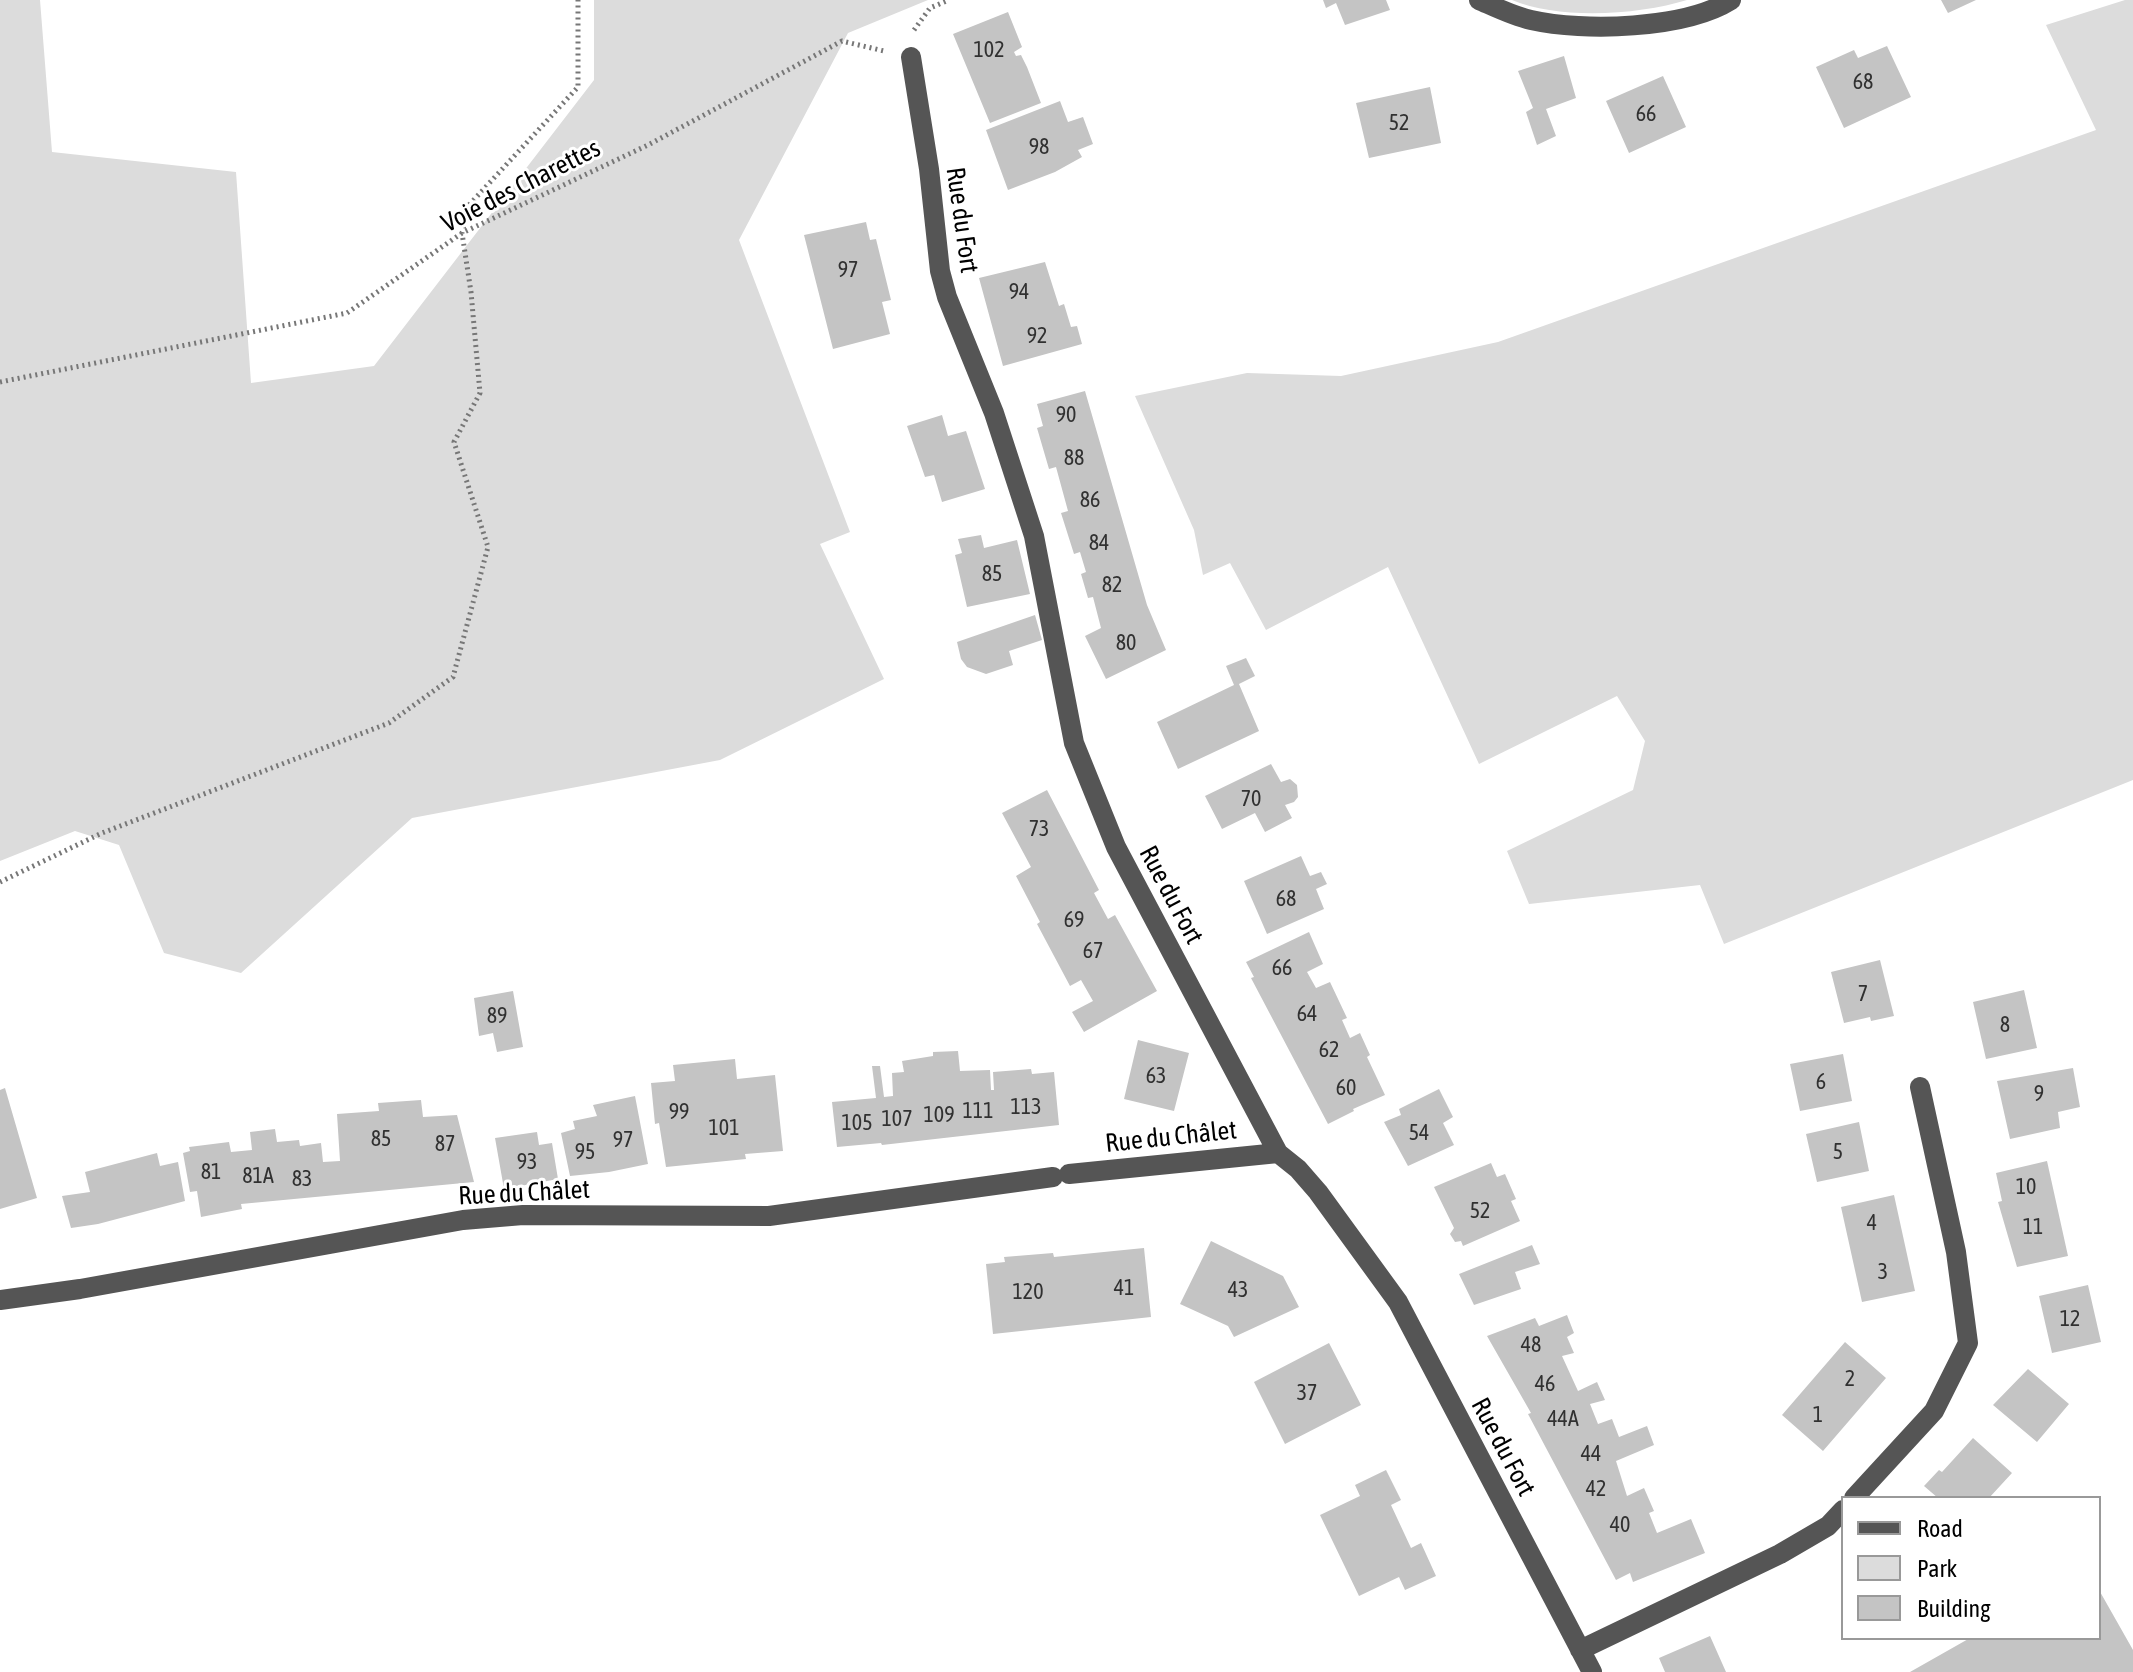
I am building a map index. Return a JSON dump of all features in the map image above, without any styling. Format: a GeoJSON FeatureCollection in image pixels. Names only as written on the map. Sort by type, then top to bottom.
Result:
{"type":"FeatureCollection","features":[{"type":"Feature","properties":{"kind":"street"},"geometry":{"type":"LineString","coordinates":[[1479,0],[1530,20],[1599,28],[1668,21],[1720,7],[1731,0]]}},
{"type":"Feature","properties":{"kind":"street","name":"Rue du Fort"},"geometry":{"type":"LineString","coordinates":[[911,57],[929,169],[940,271],[947,297],[994,413],[1034,536],[1074,743],[1116,847],[1278,1153],[1298,1169],[1318,1192],[1398,1302],[1592,1672]]}},
{"type":"Feature","properties":{"kind":"street"},"geometry":{"type":"LineString","coordinates":[[1856,1496],[1934,1411],[1968,1343],[1956,1252],[1920,1087]]}},
{"type":"Feature","properties":{"kind":"street","name":"Rue du Châlet"},"geometry":{"type":"LineString","coordinates":[[0,1300],[80,1289],[463,1220],[523,1215],[769,1216],[1061,1176],[1278,1153]]}},
{"type":"Feature","properties":{"kind":"street"},"geometry":{"type":"LineString","coordinates":[[1580,1650],[1780,1554],[1828,1526],[1841,1512]]}},
{"type":"Feature","properties":{"kind":"path"},"geometry":{"type":"LineString","coordinates":[[0,882],[102,833],[389,723],[453,677],[488,547],[454,442],[480,393],[462,233],[469,205],[578,87],[578,0]]}},
{"type":"Feature","properties":{"kind":"path"},"geometry":{"type":"LineString","coordinates":[[911,57],[914,28],[930,8],[949,0]]}},
{"type":"Feature","properties":{"kind":"path","name":"Voie des Charettes"},"geometry":{"type":"LineString","coordinates":[[0,382],[347,313],[462,233],[648,145],[842,41],[911,57]]}},
{"type":"Feature","properties":{"kind":"green space"},"geometry":{"type":"Polygon","coordinates":[[[0,0],[40,0],[52,152],[236,172],[251,383],[374,366],[594,80],[594,0],[928,0],[848,33],[739,240],[850,532],[820,544],[884,679],[720,760],[412,818],[241,973],[164,953],[119,845],[75,831],[0,861],[0,0]]]}},
{"type":"Feature","properties":{"kind":"green space"},"geometry":{"type":"Polygon","coordinates":[[[1512,0],[1687,0],[1623,12],[1575,13],[1552,11],[1512,0]]]}},
{"type":"Feature","properties":{"kind":"green space"},"geometry":{"type":"Polygon","coordinates":[[[2133,0],[2133,780],[1724,944],[1700,885],[1529,904],[1507,851],[1633,790],[1645,741],[1617,696],[1479,764],[1388,567],[1266,630],[1230,563],[1203,575],[1194,530],[1135,396],[1247,373],[1341,376],[1498,342],[2096,130],[2046,25],[2133,0]]]}},
{"type":"Feature","properties":{"kind":"building"},"geometry":{"type":"Polygon","coordinates":[[[1323,0],[1386,0],[1390,10],[1345,25],[1336,3],[1326,8],[1323,0]]]}},
{"type":"Feature","properties":{"kind":"building"},"geometry":{"type":"Polygon","coordinates":[[[1941,0],[1976,0],[1948,13],[1941,0]]]}},
{"type":"Feature","properties":{"kind":"building"},"geometry":{"type":"Polygon","coordinates":[[[1008,12],[1022,47],[1014,52],[1016,56],[1021,55],[1041,103],[990,123],[953,34],[1008,12]]]}},
{"type":"Feature","properties":{"kind":"building"},"geometry":{"type":"Polygon","coordinates":[[[1887,46],[1911,97],[1844,128],[1816,67],[1854,50],[1858,58],[1887,46]]]}},
{"type":"Feature","properties":{"kind":"building"},"geometry":{"type":"Polygon","coordinates":[[[1564,56],[1576,98],[1546,109],[1556,136],[1537,145],[1526,112],[1533,108],[1518,71],[1564,56]]]}},
{"type":"Feature","properties":{"kind":"building"},"geometry":{"type":"Polygon","coordinates":[[[1663,76],[1686,127],[1629,153],[1606,101],[1663,76]]]}},
{"type":"Feature","properties":{"kind":"building"},"geometry":{"type":"Polygon","coordinates":[[[1430,87],[1441,143],[1369,158],[1356,103],[1430,87]]]}},
{"type":"Feature","properties":{"kind":"building"},"geometry":{"type":"Polygon","coordinates":[[[1060,101],[1068,122],[1083,117],[1093,144],[1078,150],[1082,157],[1055,172],[1008,190],[986,130],[1060,101]]]}},
{"type":"Feature","properties":{"kind":"building"},"geometry":{"type":"Polygon","coordinates":[[[866,222],[870,240],[876,239],[891,300],[882,302],[890,334],[833,349],[804,235],[866,222]]]}},
{"type":"Feature","properties":{"kind":"building"},"geometry":{"type":"Polygon","coordinates":[[[1045,262],[1059,306],[1064,304],[1071,327],[1077,326],[1082,344],[1003,366],[979,278],[1045,262]]]}},
{"type":"Feature","properties":{"kind":"building"},"geometry":{"type":"Polygon","coordinates":[[[1085,391],[1147,605],[1166,650],[1106,679],[1085,636],[1101,628],[1093,597],[1088,598],[1081,574],[1086,572],[1080,552],[1074,554],[1061,513],[1068,511],[1056,467],[1049,469],[1037,428],[1043,426],[1037,404],[1085,391]]]}},
{"type":"Feature","properties":{"kind":"building"},"geometry":{"type":"Polygon","coordinates":[[[942,415],[948,436],[966,431],[985,489],[942,502],[934,475],[925,477],[907,426],[942,415]]]}},
{"type":"Feature","properties":{"kind":"building"},"geometry":{"type":"Polygon","coordinates":[[[981,535],[984,548],[1017,540],[1030,594],[967,607],[955,555],[962,553],[958,539],[981,535]]]}},
{"type":"Feature","properties":{"kind":"building"},"geometry":{"type":"Polygon","coordinates":[[[1035,615],[1042,640],[1009,651],[1013,665],[986,674],[967,667],[961,659],[957,642],[1035,615]]]}},
{"type":"Feature","properties":{"kind":"building"},"geometry":{"type":"Polygon","coordinates":[[[1246,658],[1255,676],[1239,684],[1259,731],[1178,769],[1157,722],[1234,685],[1226,666],[1246,658]]]}},
{"type":"Feature","properties":{"kind":"building"},"geometry":{"type":"Polygon","coordinates":[[[1271,764],[1281,782],[1290,779],[1297,785],[1298,797],[1285,805],[1292,818],[1265,832],[1255,813],[1222,829],[1205,796],[1271,764]]]}},
{"type":"Feature","properties":{"kind":"building"},"geometry":{"type":"Polygon","coordinates":[[[1047,790],[1099,890],[1094,893],[1108,919],[1115,915],[1157,991],[1084,1032],[1072,1012],[1093,1001],[1081,980],[1070,986],[1037,924],[1040,922],[1016,876],[1031,867],[1002,813],[1047,790]]]}},
{"type":"Feature","properties":{"kind":"building"},"geometry":{"type":"Polygon","coordinates":[[[1301,856],[1310,876],[1321,872],[1327,884],[1316,889],[1324,909],[1267,934],[1244,881],[1301,856]]]}},
{"type":"Feature","properties":{"kind":"building"},"geometry":{"type":"Polygon","coordinates":[[[1309,932],[1323,964],[1307,972],[1316,988],[1330,982],[1347,1018],[1342,1020],[1350,1038],[1360,1033],[1370,1055],[1367,1057],[1385,1095],[1328,1124],[1251,978],[1254,977],[1246,962],[1309,932]]]}},
{"type":"Feature","properties":{"kind":"building"},"geometry":{"type":"Polygon","coordinates":[[[1880,960],[1894,1016],[1844,1023],[1831,972],[1880,960]]]}},
{"type":"Feature","properties":{"kind":"building"},"geometry":{"type":"Polygon","coordinates":[[[2024,990],[2037,1048],[1986,1059],[1973,1002],[2024,990]]]}},
{"type":"Feature","properties":{"kind":"building"},"geometry":{"type":"Polygon","coordinates":[[[513,991],[523,1047],[497,1052],[493,1033],[479,1036],[474,998],[513,991]]]}},
{"type":"Feature","properties":{"kind":"building"},"geometry":{"type":"Polygon","coordinates":[[[1138,1040],[1189,1053],[1174,1111],[1124,1099],[1138,1040]]]}},
{"type":"Feature","properties":{"kind":"building"},"geometry":{"type":"Polygon","coordinates":[[[958,1051],[960,1071],[990,1070],[991,1090],[994,1090],[993,1072],[1031,1069],[1032,1074],[1054,1072],[1059,1125],[882,1145],[837,1147],[832,1102],[876,1098],[872,1066],[880,1066],[884,1097],[893,1096],[892,1073],[904,1072],[902,1061],[933,1056],[933,1052],[958,1051]]]}},
{"type":"Feature","properties":{"kind":"building"},"geometry":{"type":"Polygon","coordinates":[[[1843,1054],[1852,1101],[1800,1111],[1790,1064],[1843,1054]]]}},
{"type":"Feature","properties":{"kind":"building"},"geometry":{"type":"Polygon","coordinates":[[[735,1059],[737,1079],[775,1075],[783,1151],[745,1154],[746,1159],[666,1167],[659,1123],[655,1124],[651,1083],[675,1081],[673,1065],[735,1059]]]}},
{"type":"Feature","properties":{"kind":"building"},"geometry":{"type":"Polygon","coordinates":[[[2073,1068],[2080,1107],[2058,1112],[2060,1128],[2010,1139],[1997,1081],[2073,1068]]]}},
{"type":"Feature","properties":{"kind":"building"},"geometry":{"type":"Polygon","coordinates":[[[5,1088],[37,1198],[0,1209],[0,1090],[5,1088]]]}},
{"type":"Feature","properties":{"kind":"building"},"geometry":{"type":"Polygon","coordinates":[[[1439,1089],[1453,1117],[1443,1123],[1454,1145],[1408,1166],[1384,1122],[1401,1115],[1399,1109],[1439,1089]]]}},
{"type":"Feature","properties":{"kind":"building"},"geometry":{"type":"Polygon","coordinates":[[[635,1096],[648,1164],[570,1176],[561,1133],[575,1129],[573,1121],[597,1116],[593,1105],[635,1096]]]}},
{"type":"Feature","properties":{"kind":"building"},"geometry":{"type":"Polygon","coordinates":[[[421,1100],[423,1117],[457,1115],[474,1182],[241,1204],[242,1209],[201,1217],[197,1191],[190,1192],[183,1153],[190,1151],[189,1147],[229,1142],[231,1152],[252,1150],[250,1132],[275,1129],[277,1142],[299,1140],[300,1146],[321,1143],[323,1162],[340,1161],[337,1114],[379,1111],[378,1103],[421,1100]]]}},
{"type":"Feature","properties":{"kind":"building"},"geometry":{"type":"Polygon","coordinates":[[[1859,1122],[1869,1171],[1817,1182],[1806,1134],[1859,1122]]]}},
{"type":"Feature","properties":{"kind":"building"},"geometry":{"type":"Polygon","coordinates":[[[537,1132],[539,1145],[552,1143],[558,1179],[504,1189],[495,1138],[537,1132]]]}},
{"type":"Feature","properties":{"kind":"building"},"geometry":{"type":"Polygon","coordinates":[[[157,1153],[160,1166],[178,1162],[185,1201],[71,1228],[62,1196],[90,1192],[85,1172],[157,1153]]]}},
{"type":"Feature","properties":{"kind":"building"},"geometry":{"type":"Polygon","coordinates":[[[2047,1161],[2068,1256],[2017,1267],[1998,1202],[2002,1201],[1996,1173],[2047,1161]]]}},
{"type":"Feature","properties":{"kind":"building"},"geometry":{"type":"Polygon","coordinates":[[[1491,1163],[1497,1177],[1505,1174],[1516,1199],[1511,1201],[1520,1221],[1463,1246],[1461,1241],[1455,1242],[1450,1234],[1454,1228],[1434,1187],[1491,1163]]]}},
{"type":"Feature","properties":{"kind":"building"},"geometry":{"type":"Polygon","coordinates":[[[1894,1195],[1915,1291],[1862,1302],[1841,1207],[1894,1195]]]}},
{"type":"Feature","properties":{"kind":"building"},"geometry":{"type":"Polygon","coordinates":[[[1211,1241],[1283,1276],[1299,1307],[1234,1337],[1228,1326],[1180,1304],[1211,1241]]]}},
{"type":"Feature","properties":{"kind":"building"},"geometry":{"type":"Polygon","coordinates":[[[1532,1245],[1540,1264],[1515,1272],[1521,1289],[1474,1305],[1459,1274],[1532,1245]]]}},
{"type":"Feature","properties":{"kind":"building"},"geometry":{"type":"Polygon","coordinates":[[[1144,1248],[1151,1317],[993,1334],[986,1264],[1005,1262],[1004,1257],[1053,1253],[1054,1257],[1144,1248]]]}},
{"type":"Feature","properties":{"kind":"building"},"geometry":{"type":"Polygon","coordinates":[[[2088,1285],[2101,1342],[2052,1353],[2039,1296],[2088,1285]]]}},
{"type":"Feature","properties":{"kind":"building"},"geometry":{"type":"Polygon","coordinates":[[[1567,1315],[1574,1333],[1567,1337],[1574,1353],[1562,1356],[1578,1391],[1597,1382],[1605,1400],[1590,1404],[1598,1424],[1612,1419],[1619,1437],[1647,1426],[1654,1445],[1616,1461],[1627,1496],[1644,1488],[1654,1511],[1649,1513],[1657,1533],[1691,1519],[1705,1553],[1633,1582],[1630,1573],[1616,1580],[1528,1414],[1531,1413],[1487,1336],[1535,1318],[1539,1326],[1567,1315]]]}},
{"type":"Feature","properties":{"kind":"building"},"geometry":{"type":"Polygon","coordinates":[[[1845,1342],[1886,1378],[1823,1451],[1782,1415],[1845,1342]]]}},
{"type":"Feature","properties":{"kind":"building"},"geometry":{"type":"Polygon","coordinates":[[[1329,1343],[1361,1405],[1285,1444],[1254,1382],[1329,1343]]]}},
{"type":"Feature","properties":{"kind":"building"},"geometry":{"type":"Polygon","coordinates":[[[2028,1369],[2069,1404],[2037,1442],[1993,1405],[2028,1369]]]}},
{"type":"Feature","properties":{"kind":"building"},"geometry":{"type":"Polygon","coordinates":[[[1973,1438],[2012,1473],[1991,1496],[1936,1496],[1924,1486],[1939,1470],[1942,1472],[1973,1438]]]}},
{"type":"Feature","properties":{"kind":"building"},"geometry":{"type":"Polygon","coordinates":[[[1386,1470],[1401,1500],[1391,1505],[1411,1548],[1421,1543],[1436,1576],[1405,1590],[1399,1577],[1359,1596],[1320,1515],[1360,1496],[1355,1485],[1386,1470]]]}},
{"type":"Feature","properties":{"kind":"building"},"geometry":{"type":"Polygon","coordinates":[[[2101,1594],[2133,1650],[2133,1672],[1910,1672],[1966,1640],[2101,1640],[2101,1594]]]}},
{"type":"Feature","properties":{"kind":"building"},"geometry":{"type":"Polygon","coordinates":[[[1710,1636],[1726,1672],[1665,1672],[1659,1658],[1710,1636]]]}}]}
